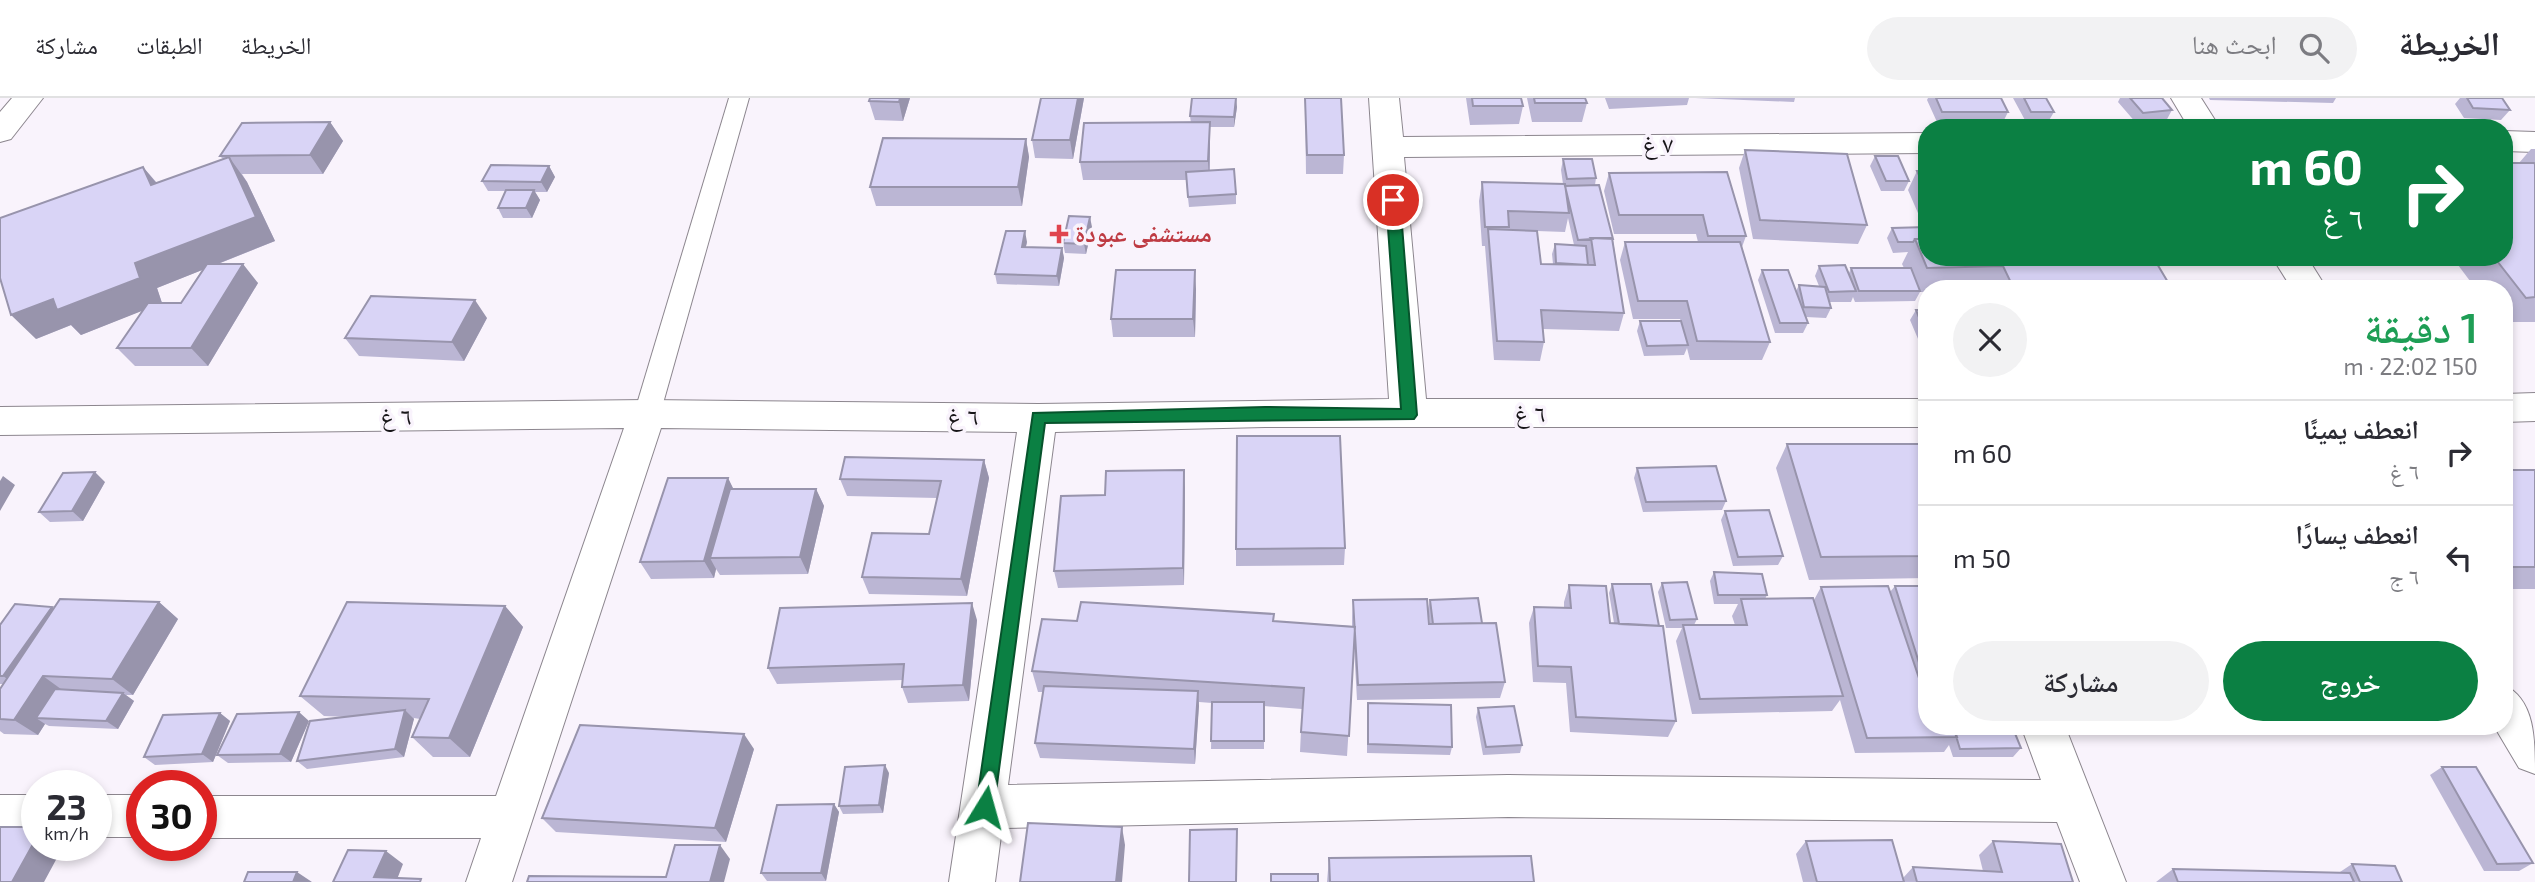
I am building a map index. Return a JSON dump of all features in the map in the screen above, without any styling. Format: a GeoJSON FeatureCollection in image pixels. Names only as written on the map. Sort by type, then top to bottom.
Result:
{"type":"FeatureCollection","features":[{"type":"Feature","properties":{"kind":"street"},"geometry":{"type":"LineString","coordinates":[[0,132],[28,98]]}},
{"type":"Feature","properties":{"kind":"street"},"geometry":{"type":"LineString","coordinates":[[1384,98],[1409,415]]}},
{"type":"Feature","properties":{"kind":"street"},"geometry":{"type":"LineString","coordinates":[[2186,98],[2199,119]]}},
{"type":"Feature","properties":{"kind":"street"},"geometry":{"type":"LineString","coordinates":[[2513,141],[2535,142]]}},
{"type":"Feature","properties":{"kind":"street","name":"٧ غ"},"geometry":{"type":"LineString","coordinates":[[1389,147],[1918,142]]}},
{"type":"Feature","properties":{"kind":"street"},"geometry":{"type":"LineString","coordinates":[[2513,408],[2535,407]]}},
{"type":"Feature","properties":{"kind":"street","name":"٦ غ"},"geometry":{"type":"LineString","coordinates":[[0,421],[647,414],[1038,418],[1265,413],[1918,413]]}},
{"type":"Feature","properties":{"kind":"street"},"geometry":{"type":"LineString","coordinates":[[489,882],[647,414]]}},
{"type":"Feature","properties":{"kind":"street"},"geometry":{"type":"LineString","coordinates":[[972,882],[985,807],[1038,418]]}},
{"type":"Feature","properties":{"kind":"street"},"geometry":{"type":"LineString","coordinates":[[2513,719],[2535,754]]}},
{"type":"Feature","properties":{"kind":"street"},"geometry":{"type":"LineString","coordinates":[[2046,735],[2103,882]]}},
{"type":"Feature","properties":{"kind":"street"},"geometry":{"type":"LineString","coordinates":[[985,807],[1508,796],[2072,801]]}},
{"type":"Feature","properties":{"kind":"street"},"geometry":{"type":"LineString","coordinates":[[0,816],[21,816]]}},
{"type":"Feature","properties":{"kind":"street"},"geometry":{"type":"LineString","coordinates":[[217,817],[510,817]]}},
{"type":"Feature","properties":{"kind":"lane"},"geometry":{"type":"LineString","coordinates":[[647,414],[739,98]]}},
{"type":"Feature","properties":{"kind":"building"},"geometry":{"type":"Polygon","coordinates":[[[870,98],[900,98],[899,102],[869,101],[870,98]]]}},
{"type":"Feature","properties":{"kind":"building"},"geometry":{"type":"Polygon","coordinates":[[[1041,98],[1078,98],[1070,140],[1032,140],[1041,98]]]}},
{"type":"Feature","properties":{"kind":"building"},"geometry":{"type":"Polygon","coordinates":[[[1192,98],[1236,98],[1234,117],[1190,116],[1192,98]]]}},
{"type":"Feature","properties":{"kind":"building"},"geometry":{"type":"Polygon","coordinates":[[[1305,98],[1341,98],[1344,155],[1307,155],[1305,98]]]}},
{"type":"Feature","properties":{"kind":"building"},"geometry":{"type":"Polygon","coordinates":[[[1472,98],[1521,98],[1523,106],[1473,106],[1472,98]]]}},
{"type":"Feature","properties":{"kind":"building"},"geometry":{"type":"Polygon","coordinates":[[[1534,98],[1585,98],[1587,103],[1535,103],[1534,98]]]}},
{"type":"Feature","properties":{"kind":"building"},"geometry":{"type":"Polygon","coordinates":[[[1936,98],[2001,98],[2008,112],[1942,112],[1936,98]]]}},
{"type":"Feature","properties":{"kind":"building"},"geometry":{"type":"Polygon","coordinates":[[[2024,98],[2046,98],[2054,112],[2031,112],[2024,98]]]}},
{"type":"Feature","properties":{"kind":"building"},"geometry":{"type":"Polygon","coordinates":[[[2130,98],[2162,98],[2172,110],[2143,113],[2130,98]]]}},
{"type":"Feature","properties":{"kind":"building"},"geometry":{"type":"Polygon","coordinates":[[[2467,98],[2502,98],[2510,110],[2473,108],[2467,98]]]}},
{"type":"Feature","properties":{"kind":"building"},"geometry":{"type":"Polygon","coordinates":[[[330,122],[310,155],[220,156],[242,123],[330,122]]]}},
{"type":"Feature","properties":{"kind":"building"},"geometry":{"type":"Polygon","coordinates":[[[1210,122],[1208,161],[1080,162],[1084,123],[1210,122]]]}},
{"type":"Feature","properties":{"kind":"building"},"geometry":{"type":"Polygon","coordinates":[[[883,138],[1026,139],[1018,187],[870,187],[883,138]]]}},
{"type":"Feature","properties":{"kind":"building"},"geometry":{"type":"Polygon","coordinates":[[[1745,150],[1847,154],[1867,225],[1760,220],[1745,150]]]}},
{"type":"Feature","properties":{"kind":"building"},"geometry":{"type":"Polygon","coordinates":[[[1875,156],[1898,156],[1909,181],[1886,181],[1875,156]]]}},
{"type":"Feature","properties":{"kind":"building"},"geometry":{"type":"Polygon","coordinates":[[[229,157],[256,217],[135,263],[140,278],[57,310],[53,299],[11,315],[0,278],[0,218],[143,167],[151,185],[229,157]]]}},
{"type":"Feature","properties":{"kind":"building"},"geometry":{"type":"Polygon","coordinates":[[[1563,159],[1592,159],[1596,178],[1567,179],[1563,159]]]}},
{"type":"Feature","properties":{"kind":"building"},"geometry":{"type":"Polygon","coordinates":[[[2513,163],[2534,163],[2535,297],[2526,298],[2501,266],[2513,266],[2513,163]]]}},
{"type":"Feature","properties":{"kind":"building"},"geometry":{"type":"Polygon","coordinates":[[[491,165],[549,166],[541,182],[482,181],[491,165]]]}},
{"type":"Feature","properties":{"kind":"building"},"geometry":{"type":"Polygon","coordinates":[[[1234,169],[1236,194],[1188,197],[1186,172],[1234,169]]]}},
{"type":"Feature","properties":{"kind":"building"},"geometry":{"type":"Polygon","coordinates":[[[1727,172],[1746,236],[1708,236],[1703,215],[1619,215],[1609,173],[1727,172]]]}},
{"type":"Feature","properties":{"kind":"building"},"geometry":{"type":"Polygon","coordinates":[[[1482,182],[1565,184],[1569,213],[1508,211],[1509,227],[1485,227],[1482,182]]]}},
{"type":"Feature","properties":{"kind":"building"},"geometry":{"type":"Polygon","coordinates":[[[1599,185],[1613,239],[1578,240],[1565,186],[1599,185]]]}},
{"type":"Feature","properties":{"kind":"building"},"geometry":{"type":"Polygon","coordinates":[[[506,190],[534,190],[526,208],[498,208],[506,190]]]}},
{"type":"Feature","properties":{"kind":"building"},"geometry":{"type":"Polygon","coordinates":[[[1069,216],[1090,217],[1084,244],[1063,243],[1069,216]]]}},
{"type":"Feature","properties":{"kind":"building"},"geometry":{"type":"Polygon","coordinates":[[[1918,227],[1918,239],[1913,242],[1898,242],[1892,228],[1918,227]]]}},
{"type":"Feature","properties":{"kind":"building"},"geometry":{"type":"Polygon","coordinates":[[[1488,229],[1537,231],[1541,264],[1595,265],[1591,238],[1612,238],[1624,313],[1541,310],[1544,342],[1497,341],[1488,229]]]}},
{"type":"Feature","properties":{"kind":"building"},"geometry":{"type":"Polygon","coordinates":[[[1006,231],[1025,231],[1022,247],[1062,248],[1057,276],[995,274],[1006,231]]]}},
{"type":"Feature","properties":{"kind":"building"},"geometry":{"type":"Polygon","coordinates":[[[1625,242],[1740,242],[1770,342],[1697,341],[1687,301],[1638,301],[1625,242]]]}},
{"type":"Feature","properties":{"kind":"building"},"geometry":{"type":"Polygon","coordinates":[[[1555,244],[1586,246],[1588,265],[1556,263],[1555,244]]]}},
{"type":"Feature","properties":{"kind":"building"},"geometry":{"type":"Polygon","coordinates":[[[207,264],[243,264],[191,348],[117,348],[148,303],[181,303],[207,264]]]}},
{"type":"Feature","properties":{"kind":"building"},"geometry":{"type":"Polygon","coordinates":[[[1845,265],[1856,291],[1829,292],[1819,266],[1845,265]]]}},
{"type":"Feature","properties":{"kind":"building"},"geometry":{"type":"Polygon","coordinates":[[[1926,266],[2003,266],[1927,268],[1926,266]]]}},
{"type":"Feature","properties":{"kind":"building"},"geometry":{"type":"Polygon","coordinates":[[[2003,266],[2158,266],[2167,280],[2010,280],[2003,266]]]}},
{"type":"Feature","properties":{"kind":"building"},"geometry":{"type":"Polygon","coordinates":[[[1851,268],[1911,268],[1918,286],[1918,291],[1859,291],[1851,268]]]}},
{"type":"Feature","properties":{"kind":"building"},"geometry":{"type":"Polygon","coordinates":[[[1116,270],[1195,270],[1193,319],[1111,319],[1116,270]]]}},
{"type":"Feature","properties":{"kind":"building"},"geometry":{"type":"Polygon","coordinates":[[[1762,270],[1788,270],[1808,323],[1780,323],[1762,270]]]}},
{"type":"Feature","properties":{"kind":"building"},"geometry":{"type":"Polygon","coordinates":[[[1799,285],[1825,287],[1831,308],[1804,307],[1799,285]]]}},
{"type":"Feature","properties":{"kind":"building"},"geometry":{"type":"Polygon","coordinates":[[[371,296],[475,300],[452,342],[345,338],[371,296]]]}},
{"type":"Feature","properties":{"kind":"building"},"geometry":{"type":"Polygon","coordinates":[[[1640,321],[1681,321],[1688,345],[1647,346],[1640,321]]]}},
{"type":"Feature","properties":{"kind":"building"},"geometry":{"type":"Polygon","coordinates":[[[1237,436],[1340,436],[1345,548],[1236,549],[1237,436]]]}},
{"type":"Feature","properties":{"kind":"building"},"geometry":{"type":"Polygon","coordinates":[[[1787,444],[1918,444],[1918,556],[1821,557],[1787,444]]]}},
{"type":"Feature","properties":{"kind":"building"},"geometry":{"type":"Polygon","coordinates":[[[845,457],[984,460],[961,579],[862,577],[872,533],[929,534],[941,481],[840,479],[845,457]]]}},
{"type":"Feature","properties":{"kind":"building"},"geometry":{"type":"Polygon","coordinates":[[[1716,466],[1726,501],[1646,502],[1637,468],[1716,466]]]}},
{"type":"Feature","properties":{"kind":"building"},"geometry":{"type":"Polygon","coordinates":[[[1184,470],[1183,568],[1054,571],[1061,496],[1105,495],[1106,471],[1184,470]]]}},
{"type":"Feature","properties":{"kind":"building"},"geometry":{"type":"Polygon","coordinates":[[[2513,470],[2535,470],[2535,567],[2513,567],[2513,470]]]}},
{"type":"Feature","properties":{"kind":"building"},"geometry":{"type":"Polygon","coordinates":[[[95,472],[72,511],[39,512],[63,473],[95,472]]]}},
{"type":"Feature","properties":{"kind":"building"},"geometry":{"type":"Polygon","coordinates":[[[668,478],[728,478],[704,561],[640,562],[668,478]]]}},
{"type":"Feature","properties":{"kind":"building"},"geometry":{"type":"Polygon","coordinates":[[[730,489],[816,489],[800,557],[710,558],[730,489]]]}},
{"type":"Feature","properties":{"kind":"building"},"geometry":{"type":"Polygon","coordinates":[[[1769,510],[1783,556],[1738,557],[1725,511],[1769,510]]]}},
{"type":"Feature","properties":{"kind":"building"},"geometry":{"type":"Polygon","coordinates":[[[1714,572],[1762,574],[1767,595],[1718,595],[1714,572]]]}},
{"type":"Feature","properties":{"kind":"building"},"geometry":{"type":"Polygon","coordinates":[[[1687,582],[1697,619],[1670,620],[1662,583],[1687,582]]]}},
{"type":"Feature","properties":{"kind":"building"},"geometry":{"type":"Polygon","coordinates":[[[1612,584],[1651,584],[1659,626],[1619,624],[1612,584]]]}},
{"type":"Feature","properties":{"kind":"building"},"geometry":{"type":"Polygon","coordinates":[[[1569,585],[1606,586],[1610,623],[1663,626],[1676,721],[1576,717],[1571,667],[1538,666],[1534,607],[1571,608],[1569,585]]]}},
{"type":"Feature","properties":{"kind":"building"},"geometry":{"type":"Polygon","coordinates":[[[1888,586],[1918,675],[1918,735],[1957,737],[1867,738],[1821,587],[1888,586]]]}},
{"type":"Feature","properties":{"kind":"building"},"geometry":{"type":"Polygon","coordinates":[[[1895,586],[1918,586],[1918,659],[1895,586]]]}},
{"type":"Feature","properties":{"kind":"building"},"geometry":{"type":"Polygon","coordinates":[[[1478,598],[1482,623],[1433,624],[1430,600],[1478,598]]]}},
{"type":"Feature","properties":{"kind":"building"},"geometry":{"type":"Polygon","coordinates":[[[1813,598],[1843,696],[1700,699],[1683,625],[1747,625],[1741,599],[1813,598]]]}},
{"type":"Feature","properties":{"kind":"building"},"geometry":{"type":"Polygon","coordinates":[[[60,599],[159,602],[112,679],[43,676],[14,720],[0,719],[0,689],[60,599]]]}},
{"type":"Feature","properties":{"kind":"building"},"geometry":{"type":"Polygon","coordinates":[[[1427,599],[1429,624],[1496,623],[1505,682],[1358,685],[1353,600],[1427,599]]]}},
{"type":"Feature","properties":{"kind":"building"},"geometry":{"type":"Polygon","coordinates":[[[347,602],[505,606],[449,738],[412,737],[429,699],[300,696],[347,602]]]}},
{"type":"Feature","properties":{"kind":"building"},"geometry":{"type":"Polygon","coordinates":[[[1081,602],[1274,614],[1273,621],[1355,627],[1349,736],[1301,732],[1304,688],[1032,671],[1042,619],[1077,621],[1081,602]]]}},
{"type":"Feature","properties":{"kind":"building"},"geometry":{"type":"Polygon","coordinates":[[[972,603],[963,685],[902,687],[904,664],[768,668],[780,608],[972,603]]]}},
{"type":"Feature","properties":{"kind":"building"},"geometry":{"type":"Polygon","coordinates":[[[15,604],[52,607],[3,676],[0,676],[0,625],[15,604]]]}},
{"type":"Feature","properties":{"kind":"building"},"geometry":{"type":"Polygon","coordinates":[[[1044,686],[1198,691],[1194,749],[1035,743],[1044,686]]]}},
{"type":"Feature","properties":{"kind":"building"},"geometry":{"type":"Polygon","coordinates":[[[55,689],[123,693],[106,721],[36,718],[55,689]]]}},
{"type":"Feature","properties":{"kind":"building"},"geometry":{"type":"Polygon","coordinates":[[[1212,702],[1264,702],[1264,741],[1211,741],[1212,702]]]}},
{"type":"Feature","properties":{"kind":"building"},"geometry":{"type":"Polygon","coordinates":[[[1368,703],[1451,705],[1452,747],[1368,744],[1368,703]]]}},
{"type":"Feature","properties":{"kind":"building"},"geometry":{"type":"Polygon","coordinates":[[[1514,706],[1522,745],[1486,747],[1478,708],[1514,706]]]}},
{"type":"Feature","properties":{"kind":"building"},"geometry":{"type":"Polygon","coordinates":[[[405,710],[395,749],[297,761],[310,721],[405,710]]]}},
{"type":"Feature","properties":{"kind":"building"},"geometry":{"type":"Polygon","coordinates":[[[299,712],[280,754],[217,755],[237,714],[299,712]]]}},
{"type":"Feature","properties":{"kind":"building"},"geometry":{"type":"Polygon","coordinates":[[[220,713],[202,754],[144,757],[163,715],[220,713]]]}},
{"type":"Feature","properties":{"kind":"building"},"geometry":{"type":"Polygon","coordinates":[[[580,725],[744,734],[715,828],[542,818],[580,725]]]}},
{"type":"Feature","properties":{"kind":"building"},"geometry":{"type":"Polygon","coordinates":[[[1956,735],[2016,735],[2021,748],[1960,749],[1956,735]]]}},
{"type":"Feature","properties":{"kind":"building"},"geometry":{"type":"Polygon","coordinates":[[[885,765],[879,805],[839,806],[845,767],[885,765]]]}},
{"type":"Feature","properties":{"kind":"building"},"geometry":{"type":"Polygon","coordinates":[[[2442,767],[2476,767],[2533,863],[2497,864],[2442,767]]]}},
{"type":"Feature","properties":{"kind":"building"},"geometry":{"type":"Polygon","coordinates":[[[834,804],[821,873],[761,873],[777,805],[834,804]]]}},
{"type":"Feature","properties":{"kind":"building"},"geometry":{"type":"Polygon","coordinates":[[[1028,823],[1122,827],[1116,882],[1020,882],[1028,823]]]}},
{"type":"Feature","properties":{"kind":"building"},"geometry":{"type":"Polygon","coordinates":[[[0,827],[21,827],[21,861],[24,861],[12,882],[0,882],[0,827]]]}},
{"type":"Feature","properties":{"kind":"building"},"geometry":{"type":"Polygon","coordinates":[[[1237,829],[1236,882],[1189,882],[1190,830],[1237,829]]]}},
{"type":"Feature","properties":{"kind":"building"},"geometry":{"type":"Polygon","coordinates":[[[1892,840],[1904,882],[1817,882],[1806,841],[1892,840]]]}},
{"type":"Feature","properties":{"kind":"building"},"geometry":{"type":"Polygon","coordinates":[[[1993,841],[2061,844],[2073,882],[1917,882],[1913,867],[2002,872],[1993,841]]]}},
{"type":"Feature","properties":{"kind":"building"},"geometry":{"type":"Polygon","coordinates":[[[675,845],[720,845],[710,882],[527,882],[529,876],[666,877],[675,845]]]}},
{"type":"Feature","properties":{"kind":"building"},"geometry":{"type":"Polygon","coordinates":[[[348,850],[386,851],[374,877],[421,879],[420,882],[333,882],[348,850]]]}},
{"type":"Feature","properties":{"kind":"building"},"geometry":{"type":"Polygon","coordinates":[[[1531,856],[1534,882],[1330,882],[1329,858],[1531,856]]]}},
{"type":"Feature","properties":{"kind":"building"},"geometry":{"type":"Polygon","coordinates":[[[2352,864],[2395,866],[2402,882],[2360,882],[2352,864]]]}},
{"type":"Feature","properties":{"kind":"building"},"geometry":{"type":"Polygon","coordinates":[[[2173,869],[2350,873],[2354,882],[2178,882],[2173,869]]]}},
{"type":"Feature","properties":{"kind":"building"},"geometry":{"type":"Polygon","coordinates":[[[248,872],[297,872],[293,882],[244,882],[248,872]]]}},
{"type":"Feature","properties":{"kind":"building"},"geometry":{"type":"Polygon","coordinates":[[[1271,874],[1318,874],[1318,882],[1271,882],[1271,874]]]}},
{"type":"Feature","properties":{"kind":"place","name":"مستشفى عبودة"},"geometry":{"type":"Point","coordinates":[1059,234]}},
{"type":"Feature","properties":{"kind":"route"},"geometry":{"type":"LineString","coordinates":[[985,807],[1038,418],[1265,413],[1409,415],[1393,200]]}}]}
